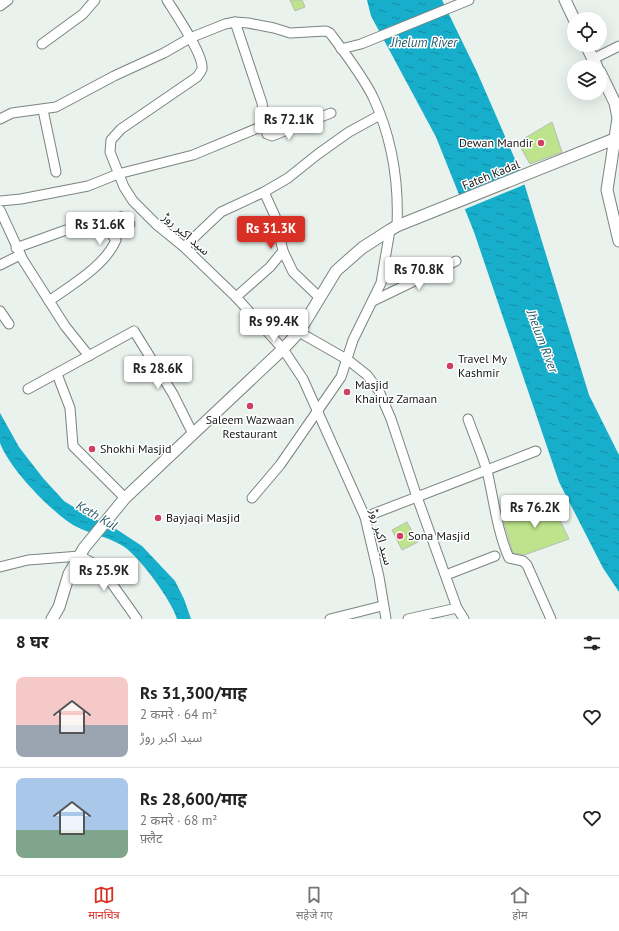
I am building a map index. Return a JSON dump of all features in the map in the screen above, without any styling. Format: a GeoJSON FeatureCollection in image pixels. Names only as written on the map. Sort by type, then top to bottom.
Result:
{"type":"FeatureCollection","features":[{"type":"Feature","properties":{"kind":"street"},"geometry":{"type":"LineString","coordinates":[[0,6],[8,0]]}},
{"type":"Feature","properties":{"kind":"street"},"geometry":{"type":"LineString","coordinates":[[42,44],[83,14],[95,0]]}},
{"type":"Feature","properties":{"kind":"street"},"geometry":{"type":"LineString","coordinates":[[167,0],[190,38]]}},
{"type":"Feature","properties":{"kind":"street"},"geometry":{"type":"LineString","coordinates":[[341,49],[373,39],[469,0]]}},
{"type":"Feature","properties":{"kind":"street"},"geometry":{"type":"LineString","coordinates":[[565,0],[571,12]]}},
{"type":"Feature","properties":{"kind":"street"},"geometry":{"type":"LineString","coordinates":[[235,22],[262,103],[267,134],[272,136],[331,113]]}},
{"type":"Feature","properties":{"kind":"street"},"geometry":{"type":"LineString","coordinates":[[0,119],[12,113],[43,110],[56,107],[114,76],[164,53],[190,38],[225,24],[235,22],[263,25],[290,33],[326,31],[330,33],[341,49],[372,96],[380,115],[396,170],[393,228],[381,283],[353,340],[348,360],[341,377],[280,465],[252,498]]}},
{"type":"Feature","properties":{"kind":"street","name":"سید اکبر روڑ"},"geometry":{"type":"LineString","coordinates":[[190,38],[202,65],[202,70],[197,77],[121,129],[111,140],[110,152],[124,187],[133,200],[157,225],[184,247],[236,297],[283,349],[303,379],[365,517],[379,577],[382,606],[386,619]]}},
{"type":"Feature","properties":{"kind":"street"},"geometry":{"type":"LineString","coordinates":[[599,60],[619,46]]}},
{"type":"Feature","properties":{"kind":"street"},"geometry":{"type":"LineString","coordinates":[[607,88],[617,110],[618,118],[618,137],[607,190],[619,241]]}},
{"type":"Feature","properties":{"kind":"street"},"geometry":{"type":"LineString","coordinates":[[43,110],[56,172]]}},
{"type":"Feature","properties":{"kind":"street"},"geometry":{"type":"LineString","coordinates":[[184,247],[221,212],[264,192],[288,178],[349,132],[380,115]]}},
{"type":"Feature","properties":{"kind":"street"},"geometry":{"type":"LineString","coordinates":[[0,201],[21,199],[88,186],[118,174],[193,155],[265,124]]}},
{"type":"Feature","properties":{"kind":"street","name":"Fateh Kadal"},"geometry":{"type":"LineString","coordinates":[[52,619],[59,606],[69,574],[89,541],[122,502],[299,332],[336,271],[362,248],[393,228],[618,137]]}},
{"type":"Feature","properties":{"kind":"street"},"geometry":{"type":"LineString","coordinates":[[264,192],[275,216],[282,251],[293,272],[319,297]]}},
{"type":"Feature","properties":{"kind":"street"},"geometry":{"type":"LineString","coordinates":[[0,210],[18,251],[65,326],[89,356]]}},
{"type":"Feature","properties":{"kind":"street"},"geometry":{"type":"LineString","coordinates":[[49,301],[91,270],[104,257],[116,240],[109,232],[109,226],[120,217],[130,224]]}},
{"type":"Feature","properties":{"kind":"street"},"geometry":{"type":"LineString","coordinates":[[0,265],[18,251],[66,230]]}},
{"type":"Feature","properties":{"kind":"street"},"geometry":{"type":"LineString","coordinates":[[236,297],[270,267],[282,251]]}},
{"type":"Feature","properties":{"kind":"street"},"geometry":{"type":"LineString","coordinates":[[373,301],[456,261]]}},
{"type":"Feature","properties":{"kind":"street"},"geometry":{"type":"LineString","coordinates":[[0,311],[9,324]]}},
{"type":"Feature","properties":{"kind":"street"},"geometry":{"type":"LineString","coordinates":[[28,388],[57,374],[134,331],[173,394],[193,434]]}},
{"type":"Feature","properties":{"kind":"street"},"geometry":{"type":"LineString","coordinates":[[299,332],[348,360],[367,375],[379,391],[391,419],[416,497],[457,608],[464,619]]}},
{"type":"Feature","properties":{"kind":"street"},"geometry":{"type":"LineString","coordinates":[[57,374],[70,408],[73,446],[122,502]]}},
{"type":"Feature","properties":{"kind":"street"},"geometry":{"type":"LineString","coordinates":[[468,419],[486,470],[506,552],[509,558],[523,561],[527,565],[551,619]]}},
{"type":"Feature","properties":{"kind":"street"},"geometry":{"type":"LineString","coordinates":[[365,517],[536,451]]}},
{"type":"Feature","properties":{"kind":"street"},"geometry":{"type":"LineString","coordinates":[[0,567],[28,560],[80,556],[96,565],[105,574],[137,619]]}},
{"type":"Feature","properties":{"kind":"street"},"geometry":{"type":"LineString","coordinates":[[446,575],[495,556]]}},
{"type":"Feature","properties":{"kind":"street"},"geometry":{"type":"LineString","coordinates":[[330,619],[382,606]]}},
{"type":"Feature","properties":{"kind":"street"},"geometry":{"type":"LineString","coordinates":[[408,619],[457,608]]}},
{"type":"Feature","properties":{"kind":"water","name":"Jhelum River"},"geometry":{"type":"Polygon","coordinates":[[[367,0],[442,0],[477,72],[521,173],[589,395],[619,455],[619,592],[603,568],[559,482],[474,232],[436,137],[371,16],[367,0]]]}},
{"type":"Feature","properties":{"kind":"water","name":"Keth Kul"},"geometry":{"type":"Polygon","coordinates":[[[0,413],[19,447],[43,478],[64,501],[88,516],[113,527],[142,546],[175,581],[184,599],[191,619],[177,619],[169,601],[146,569],[130,551],[118,543],[75,526],[55,511],[32,489],[12,465],[0,443],[0,413]]]}},
{"type":"Feature","properties":{"kind":"pier"},"geometry":{"type":"Polygon","coordinates":[[[522,170],[526,184],[463,210],[457,196],[522,170]]]}},
{"type":"Feature","properties":{"kind":"building"},"geometry":{"type":"Polygon","coordinates":[[[290,0],[302,0],[305,7],[295,11],[290,0]]]}},
{"type":"Feature","properties":{"kind":"building","name":"Dewan Mandir"},"geometry":{"type":"Polygon","coordinates":[[[552,122],[562,152],[530,164],[521,148],[525,138],[552,122]]]}},
{"type":"Feature","properties":{"kind":"building"},"geometry":{"type":"Polygon","coordinates":[[[550,500],[569,539],[524,555],[513,553],[503,519],[550,500]]]}},
{"type":"Feature","properties":{"kind":"building"},"geometry":{"type":"Polygon","coordinates":[[[407,522],[418,542],[402,550],[392,530],[407,522]]]}},
{"type":"Feature","properties":{"kind":"place","name":"Dewan Mandir"},"geometry":{"type":"Point","coordinates":[541,143]}},
{"type":"Feature","properties":{"kind":"place","name":"Travel My Kashmir"},"geometry":{"type":"Point","coordinates":[450,366]}},
{"type":"Feature","properties":{"kind":"place","name":"Masjid Khairuz Zamaan"},"geometry":{"type":"Point","coordinates":[347,392]}},
{"type":"Feature","properties":{"kind":"place","name":"Saleem Wazwaan Restaurant"},"geometry":{"type":"Point","coordinates":[250,406]}},
{"type":"Feature","properties":{"kind":"place","name":"Shokhi Masjid"},"geometry":{"type":"Point","coordinates":[92,449]}},
{"type":"Feature","properties":{"kind":"place","name":"Bayjaqi Masjid"},"geometry":{"type":"Point","coordinates":[158,518]}},
{"type":"Feature","properties":{"kind":"place","name":"Sona Masjid"},"geometry":{"type":"Point","coordinates":[400,536]}}]}
